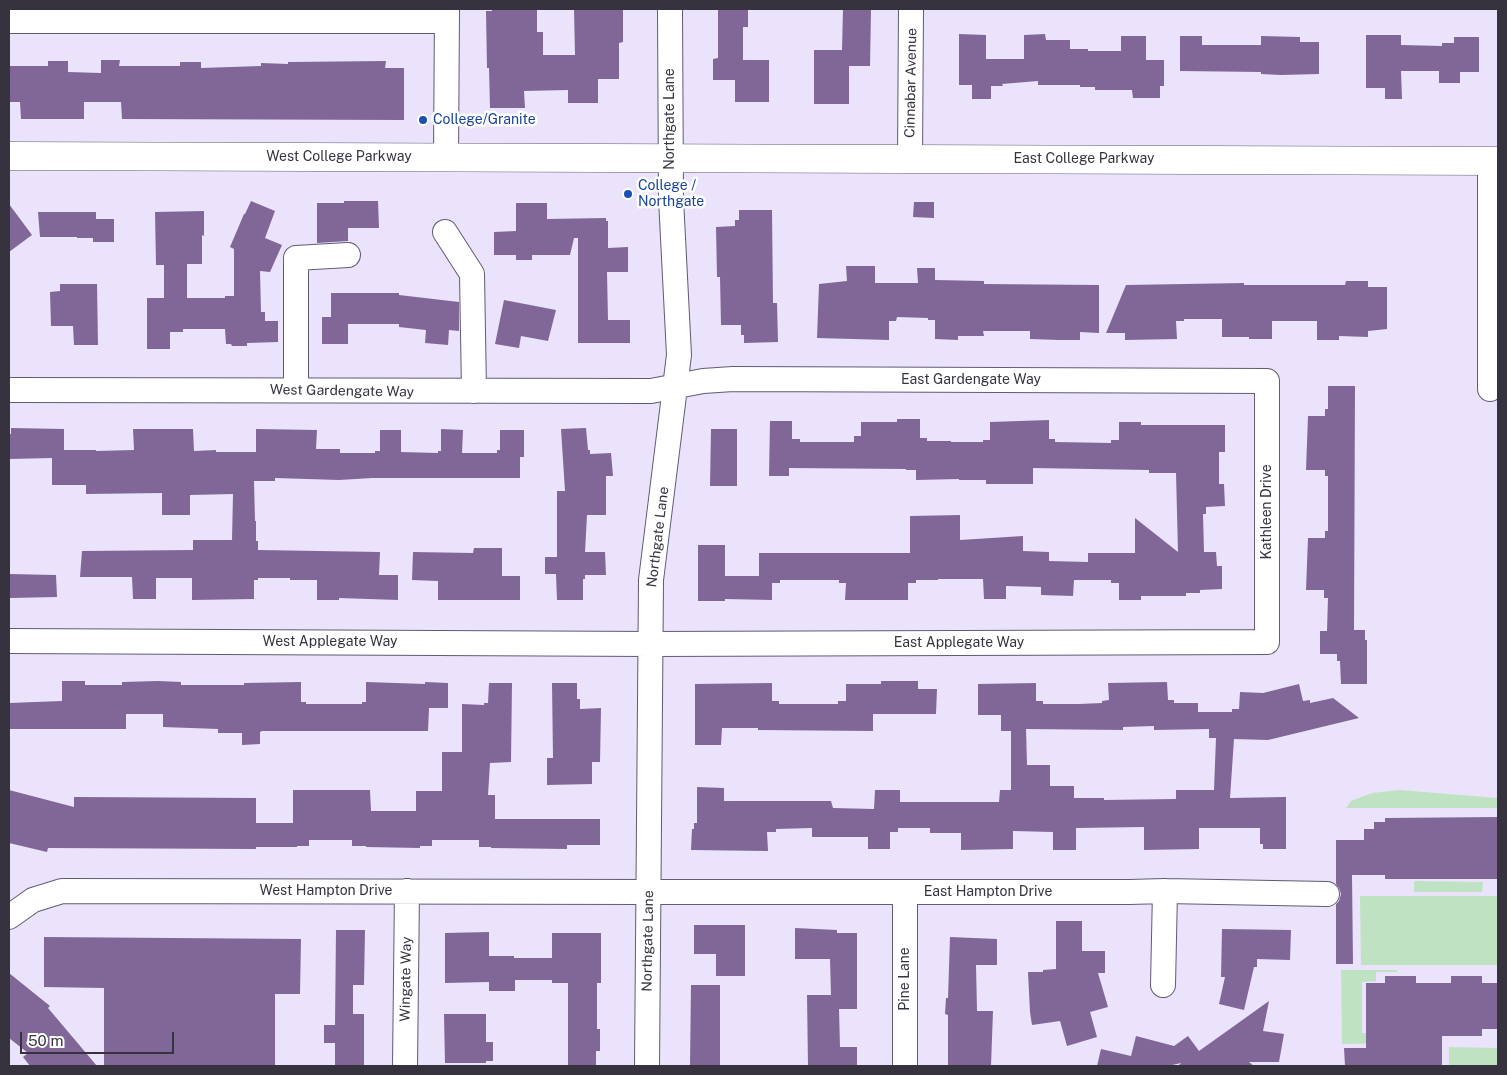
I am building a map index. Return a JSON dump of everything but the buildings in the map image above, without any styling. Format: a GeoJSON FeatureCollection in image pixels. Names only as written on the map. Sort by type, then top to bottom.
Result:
{"type":"FeatureCollection","features":[{"type":"Feature","properties":{"kind":"main road","name":"West College Parkway"},"geometry":{"type":"LineString","coordinates":[[9,156],[670,158]]}},
{"type":"Feature","properties":{"kind":"main road","name":"East College Parkway"},"geometry":{"type":"LineString","coordinates":[[670,158],[1494,161]]}},
{"type":"Feature","properties":{"kind":"street","name":"Northgate Lane"},"geometry":{"type":"LineString","coordinates":[[647,1066],[651,580],[679,355],[670,158],[670,9]]}},
{"type":"Feature","properties":{"kind":"street","name":"Cinnabar Avenue"},"geometry":{"type":"LineString","coordinates":[[910,158],[911,9]]}},
{"type":"Feature","properties":{"kind":"street"},"geometry":{"type":"LineString","coordinates":[[9,21],[447,15],[446,158]]}},
{"type":"Feature","properties":{"kind":"street"},"geometry":{"type":"LineString","coordinates":[[1490,389],[1494,161]]}},
{"type":"Feature","properties":{"kind":"street"},"geometry":{"type":"LineString","coordinates":[[445,232],[472,274],[474,391]]}},
{"type":"Feature","properties":{"kind":"street"},"geometry":{"type":"LineString","coordinates":[[296,390],[296,258],[348,255]]}},
{"type":"Feature","properties":{"kind":"street","name":"East Gardengate Way"},"geometry":{"type":"LineString","coordinates":[[675,386],[703,381],[733,379],[1267,381]]}},
{"type":"Feature","properties":{"kind":"street","name":"Kathleen Drive"},"geometry":{"type":"LineString","coordinates":[[1267,381],[1267,642]]}},
{"type":"Feature","properties":{"kind":"street","name":"West Gardengate Way"},"geometry":{"type":"LineString","coordinates":[[9,390],[651,391],[675,386]]}},
{"type":"Feature","properties":{"kind":"street","name":"West Applegate Way"},"geometry":{"type":"LineString","coordinates":[[9,642],[651,644]]}},
{"type":"Feature","properties":{"kind":"street","name":"East Applegate Way"},"geometry":{"type":"LineString","coordinates":[[651,644],[1267,642]]}},
{"type":"Feature","properties":{"kind":"street","name":"West Hampton Drive"},"geometry":{"type":"LineString","coordinates":[[9,917],[33,900],[62,891],[649,892]]}},
{"type":"Feature","properties":{"kind":"street","name":"Wingate Way"},"geometry":{"type":"LineString","coordinates":[[405,1066],[407,891]]}},
{"type":"Feature","properties":{"kind":"street"},"geometry":{"type":"LineString","coordinates":[[1163,985],[1165,891]]}},
{"type":"Feature","properties":{"kind":"street","name":"East Hampton Drive"},"geometry":{"type":"LineString","coordinates":[[649,892],[1165,891],[1327,894]]}},
{"type":"Feature","properties":{"kind":"street","name":"Pine Lane"},"geometry":{"type":"LineString","coordinates":[[905,892],[905,1066]]}},
{"type":"Feature","properties":{"kind":"green space"},"geometry":{"type":"Polygon","coordinates":[[[1399,790],[1498,798],[1498,808],[1346,808],[1351,801],[1372,793],[1399,790]]]}},
{"type":"Feature","properties":{"kind":"green space"},"geometry":{"type":"Polygon","coordinates":[[[1414,881],[1483,882],[1482,892],[1414,892],[1414,881]]]}},
{"type":"Feature","properties":{"kind":"green space"},"geometry":{"type":"Polygon","coordinates":[[[1360,896],[1498,896],[1498,965],[1361,965],[1360,896]]]}},
{"type":"Feature","properties":{"kind":"green space"},"geometry":{"type":"Polygon","coordinates":[[[1341,970],[1397,970],[1397,972],[1376,972],[1376,981],[1362,982],[1362,1033],[1397,1043],[1342,1044],[1341,970]]]}},
{"type":"Feature","properties":{"kind":"green space"},"geometry":{"type":"Polygon","coordinates":[[[1449,1047],[1498,1048],[1498,1066],[1449,1066],[1449,1047]]]}},
{"type":"Feature","properties":{"kind":"place","name":"College/Granite"},"geometry":{"type":"Point","coordinates":[423,120]}},
{"type":"Feature","properties":{"kind":"place","name":"College / Northgate"},"geometry":{"type":"Point","coordinates":[628,194]}}]}
